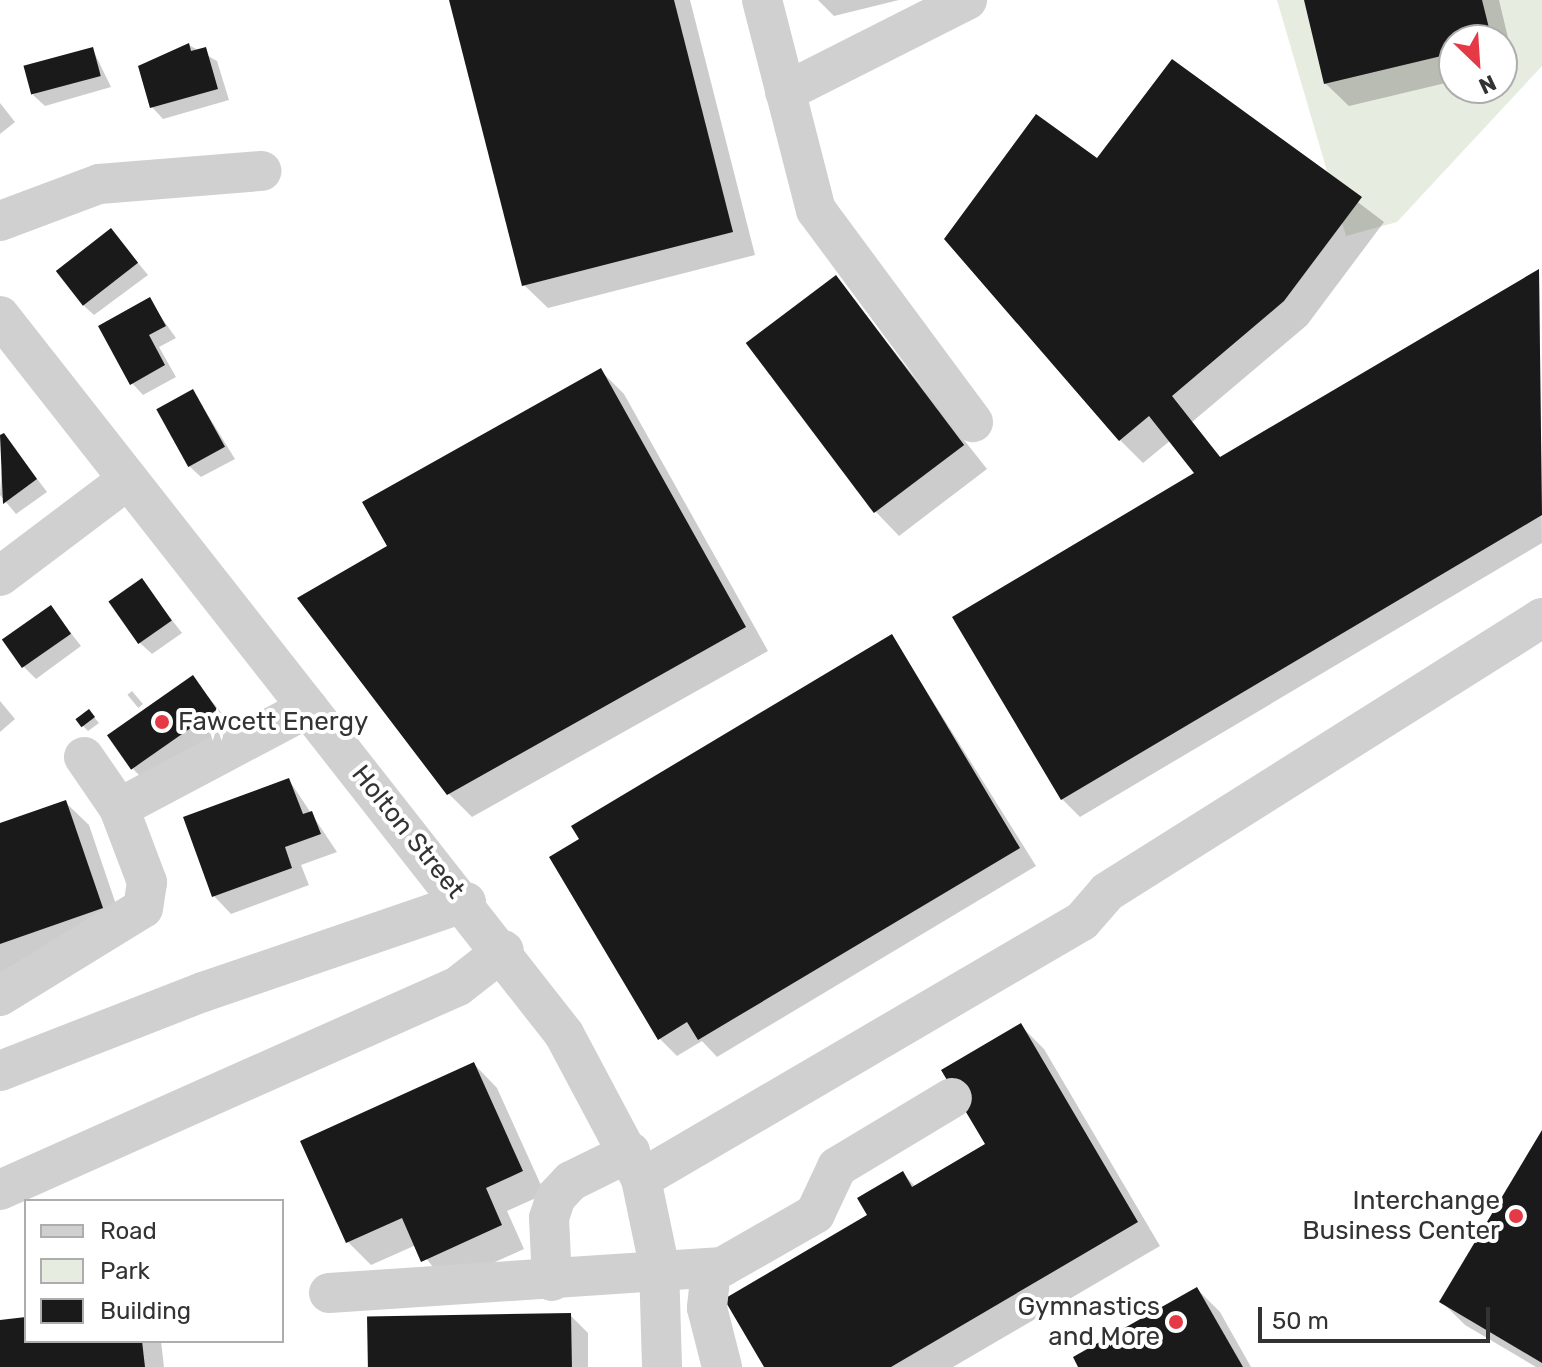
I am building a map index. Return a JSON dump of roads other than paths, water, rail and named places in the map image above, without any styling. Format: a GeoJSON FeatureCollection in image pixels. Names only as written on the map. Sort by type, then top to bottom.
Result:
{"type":"FeatureCollection","features":[{"type":"Feature","properties":{"kind":"street"},"geometry":{"type":"LineString","coordinates":[[762,0],[821,220],[973,422]]}},
{"type":"Feature","properties":{"kind":"street"},"geometry":{"type":"LineString","coordinates":[[785,92],[967,0]]}},
{"type":"Feature","properties":{"kind":"street"},"geometry":{"type":"LineString","coordinates":[[0,221],[99,184],[261,171]]}},
{"type":"Feature","properties":{"kind":"street","name":"Holton Street"},"geometry":{"type":"LineString","coordinates":[[0,316],[126,481],[504,950],[572,1047],[636,1165],[660,1275],[662,1367]]}},
{"type":"Feature","properties":{"kind":"street"},"geometry":{"type":"LineString","coordinates":[[0,576],[126,481]]}},
{"type":"Feature","properties":{"kind":"street"},"geometry":{"type":"LineString","coordinates":[[552,1281],[549,1218],[556,1197],[571,1181],[636,1165],[1082,921],[1107,892],[1542,618]]}},
{"type":"Feature","properties":{"kind":"street"},"geometry":{"type":"LineString","coordinates":[[119,808],[308,708]]}},
{"type":"Feature","properties":{"kind":"street"},"geometry":{"type":"LineString","coordinates":[[0,996],[143,908],[147,882],[119,808],[84,757]]}},
{"type":"Feature","properties":{"kind":"street"},"geometry":{"type":"LineString","coordinates":[[0,1071],[203,992],[466,902]]}},
{"type":"Feature","properties":{"kind":"street"},"geometry":{"type":"LineString","coordinates":[[0,1190],[458,986],[504,950]]}},
{"type":"Feature","properties":{"kind":"street"},"geometry":{"type":"LineString","coordinates":[[329,1293],[660,1275],[711,1269],[815,1214],[837,1167],[952,1098]]}},
{"type":"Feature","properties":{"kind":"street"},"geometry":{"type":"LineString","coordinates":[[711,1269],[707,1308],[722,1367]]}},
{"type":"Feature","properties":{"kind":"place","name":"Fawcett Energy"},"geometry":{"type":"Point","coordinates":[162,722]}},
{"type":"Feature","properties":{"kind":"place","name":"Interchange Business Center"},"geometry":{"type":"Point","coordinates":[1516,1216]}},
{"type":"Feature","properties":{"kind":"place","name":"Gymnastics and More"},"geometry":{"type":"Point","coordinates":[1176,1322]}}]}
